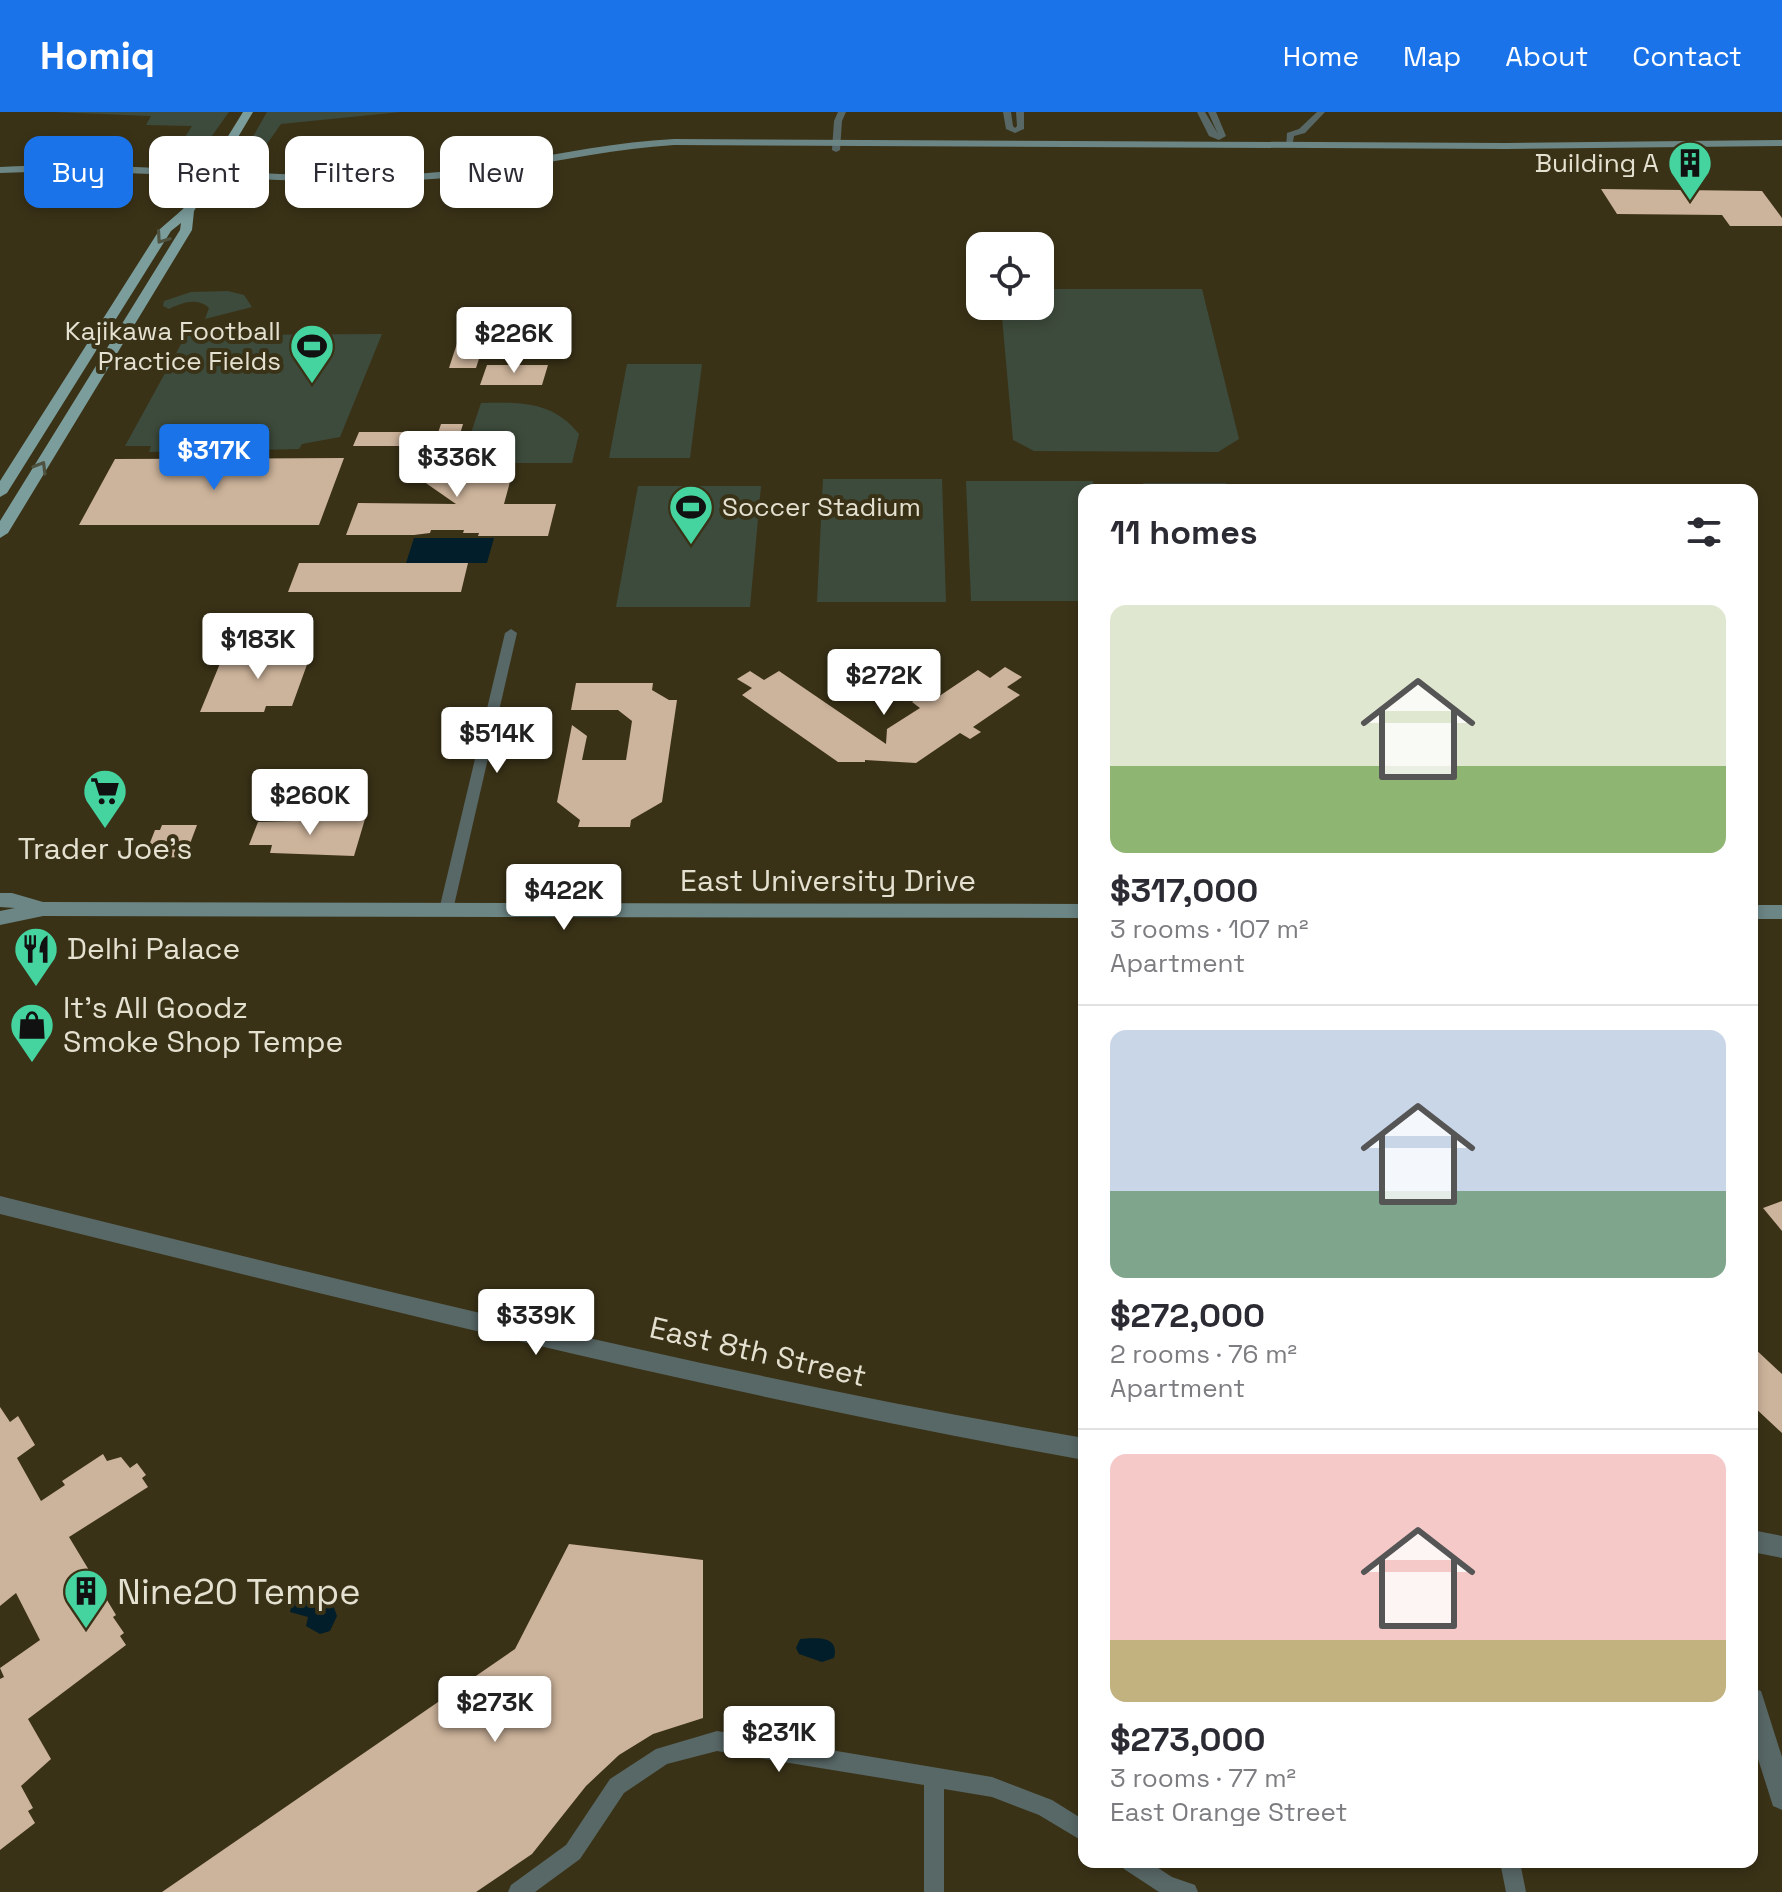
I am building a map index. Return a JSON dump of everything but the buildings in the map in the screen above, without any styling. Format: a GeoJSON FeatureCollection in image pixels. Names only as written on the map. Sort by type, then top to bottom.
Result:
{"type":"FeatureCollection","features":[{"type":"Feature","properties":{"kind":"main road"},"geometry":{"type":"LineString","coordinates":[[234,136],[248,113]]}},
{"type":"Feature","properties":{"kind":"main road"},"geometry":{"type":"LineString","coordinates":[[836,146],[1015,138],[1550,153],[1782,149]]}},
{"type":"Feature","properties":{"kind":"main road"},"geometry":{"type":"LineString","coordinates":[[269,179],[408,185],[640,150],[836,146],[1782,143]]}},
{"type":"Feature","properties":{"kind":"main road"},"geometry":{"type":"LineString","coordinates":[[0,170],[58,168],[149,173]]}},
{"type":"Feature","properties":{"kind":"main road"},"geometry":{"type":"LineString","coordinates":[[0,177],[149,176]]}},
{"type":"Feature","properties":{"kind":"main road"},"geometry":{"type":"LineString","coordinates":[[0,493],[166,229],[190,208]]}},
{"type":"Feature","properties":{"kind":"main road"},"geometry":{"type":"LineString","coordinates":[[0,533],[186,230],[188,211]]}},
{"type":"Feature","properties":{"kind":"main road","name":"East University Drive"},"geometry":{"type":"LineString","coordinates":[[0,900],[12,900],[43,909]]}},
{"type":"Feature","properties":{"kind":"main road","name":"East University Drive"},"geometry":{"type":"LineString","coordinates":[[0,918],[43,909],[1078,911]]}},
{"type":"Feature","properties":{"kind":"main road"},"geometry":{"type":"LineString","coordinates":[[1758,912],[1782,912]]}},
{"type":"Feature","properties":{"kind":"street"},"geometry":{"type":"LineString","coordinates":[[836,146],[842,112]]}},
{"type":"Feature","properties":{"kind":"street"},"geometry":{"type":"LineString","coordinates":[[1007,112],[1009,127],[1015,138]]}},
{"type":"Feature","properties":{"kind":"street"},"geometry":{"type":"LineString","coordinates":[[1015,138],[1021,127],[1020,112]]}},
{"type":"Feature","properties":{"kind":"street"},"geometry":{"type":"LineString","coordinates":[[1201,112],[1220,145]]}},
{"type":"Feature","properties":{"kind":"street"},"geometry":{"type":"LineString","coordinates":[[1212,112],[1223,134],[1220,145]]}},
{"type":"Feature","properties":{"kind":"street"},"geometry":{"type":"LineString","coordinates":[[1289,145],[1290,135],[1302,131],[1321,112]]}},
{"type":"Feature","properties":{"kind":"street"},"geometry":{"type":"LineString","coordinates":[[446,910],[511,633]]}},
{"type":"Feature","properties":{"kind":"street","name":"East 8th Street"},"geometry":{"type":"LineString","coordinates":[[0,1205],[371,1297],[878,1412],[1078,1448]]}},
{"type":"Feature","properties":{"kind":"street"},"geometry":{"type":"LineString","coordinates":[[1758,1542],[1782,1547]]}},
{"type":"Feature","properties":{"kind":"street"},"geometry":{"type":"LineString","coordinates":[[1758,1719],[1782,1797]]}},
{"type":"Feature","properties":{"kind":"street"},"geometry":{"type":"LineString","coordinates":[[518,1892],[573,1852],[617,1786],[663,1756],[717,1741],[992,1787],[1045,1807],[1078,1828]]}},
{"type":"Feature","properties":{"kind":"street"},"geometry":{"type":"LineString","coordinates":[[934,1778],[934,1892]]}},
{"type":"Feature","properties":{"kind":"street"},"geometry":{"type":"LineString","coordinates":[[1140,1868],[1167,1885],[1188,1892]]}},
{"type":"Feature","properties":{"kind":"street"},"geometry":{"type":"LineString","coordinates":[[1511,1868],[1516,1892]]}},
{"type":"Feature","properties":{"kind":"green space"},"geometry":{"type":"Polygon","coordinates":[[[53,112],[229,112],[212,136],[186,136],[192,126],[146,125],[151,116],[53,112]]]}},
{"type":"Feature","properties":{"kind":"green space"},"geometry":{"type":"Polygon","coordinates":[[[267,112],[401,112],[281,124],[269,141],[269,136],[253,136],[267,112]]]}},
{"type":"Feature","properties":{"kind":"green space"},"geometry":{"type":"Polygon","coordinates":[[[1054,289],[1202,289],[1239,439],[1218,452],[1034,451],[1013,440],[1002,320],[1054,320],[1054,289]]]}},
{"type":"Feature","properties":{"kind":"green space"},"geometry":{"type":"Polygon","coordinates":[[[228,291],[244,295],[252,307],[205,319],[209,308],[200,303],[184,303],[169,309],[163,306],[164,301],[191,292],[228,291]]]}},
{"type":"Feature","properties":{"kind":"green space"},"geometry":{"type":"Polygon","coordinates":[[[382,334],[340,437],[302,444],[299,449],[149,452],[151,446],[125,446],[186,335],[382,334]]]}},
{"type":"Feature","properties":{"kind":"green space"},"geometry":{"type":"Polygon","coordinates":[[[627,364],[702,364],[690,458],[609,458],[627,364]]]}},
{"type":"Feature","properties":{"kind":"green space"},"geometry":{"type":"Polygon","coordinates":[[[481,403],[535,406],[558,415],[579,434],[572,463],[469,463],[462,460],[481,403]]]}},
{"type":"Feature","properties":{"kind":"green space"},"geometry":{"type":"Polygon","coordinates":[[[823,479],[942,479],[946,602],[817,602],[823,479]]]}},
{"type":"Feature","properties":{"kind":"green space"},"geometry":{"type":"Polygon","coordinates":[[[966,481],[1093,481],[1093,484],[1078,484],[1078,601],[971,601],[966,481]]]}},
{"type":"Feature","properties":{"kind":"green space"},"geometry":{"type":"Polygon","coordinates":[[[1143,483],[1226,484],[1143,484],[1143,483]]]}},
{"type":"Feature","properties":{"kind":"green space","name":"Soccer Stadium"},"geometry":{"type":"Polygon","coordinates":[[[638,486],[761,486],[750,607],[616,607],[638,486]]]}},
{"type":"Feature","properties":{"kind":"water"},"geometry":{"type":"Polygon","coordinates":[[[414,538],[494,538],[487,563],[406,563],[414,538]]]}},
{"type":"Feature","properties":{"kind":"water"},"geometry":{"type":"Polygon","coordinates":[[[309,1599],[333,1605],[337,1616],[330,1631],[320,1634],[306,1626],[308,1617],[290,1612],[293,1600],[309,1599]]]}},
{"type":"Feature","properties":{"kind":"water"},"geometry":{"type":"Polygon","coordinates":[[[800,1639],[830,1642],[835,1651],[834,1658],[822,1662],[799,1654],[796,1648],[800,1639]]]}},
{"type":"Feature","properties":{"kind":"place","name":"Building A"},"geometry":{"type":"Point","coordinates":[1690,202]}},
{"type":"Feature","properties":{"kind":"place","name":"Kajikawa Football Practice Fields"},"geometry":{"type":"Point","coordinates":[312,385]}},
{"type":"Feature","properties":{"kind":"place","name":"Soccer Stadium"},"geometry":{"type":"Point","coordinates":[691,546]}},
{"type":"Feature","properties":{"kind":"place","name":"Trader Joe's"},"geometry":{"type":"Point","coordinates":[105,830]}},
{"type":"Feature","properties":{"kind":"place","name":"Delhi Palace"},"geometry":{"type":"Point","coordinates":[36,988]}},
{"type":"Feature","properties":{"kind":"place","name":"It's All Goodz Smoke Shop Tempe"},"geometry":{"type":"Point","coordinates":[32,1064]}},
{"type":"Feature","properties":{"kind":"place","name":"Nine20 Tempe"},"geometry":{"type":"Point","coordinates":[86,1630]}}]}
